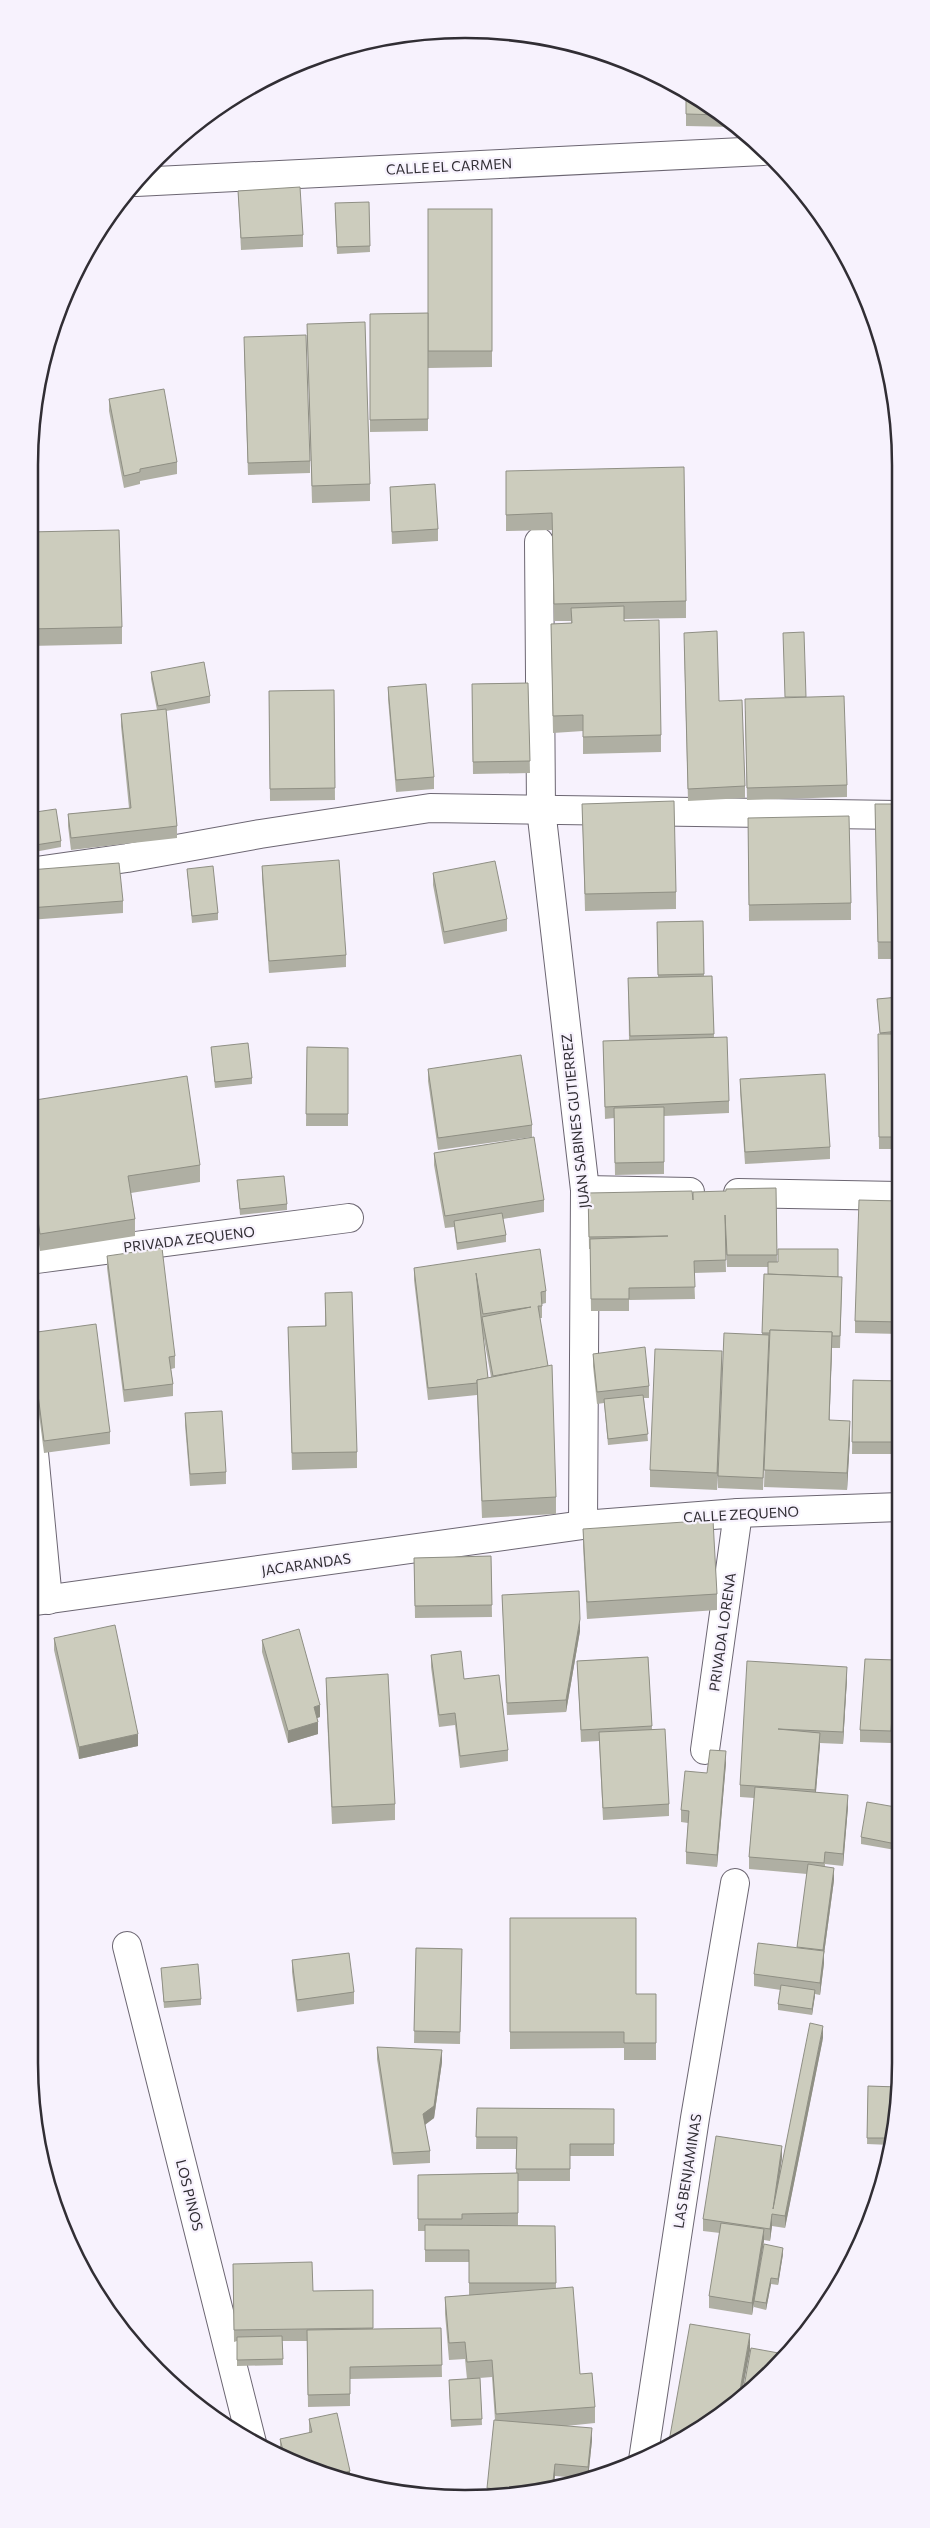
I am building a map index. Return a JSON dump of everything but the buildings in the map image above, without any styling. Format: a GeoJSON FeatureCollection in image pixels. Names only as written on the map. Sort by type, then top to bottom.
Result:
{"type":"FeatureCollection","features":[{"type":"Feature","properties":{"kind":"street","name":"CALLE EL CARMEN"},"geometry":{"type":"LineString","coordinates":[[145,182],[755,151]]}},
{"type":"Feature","properties":{"kind":"street","name":"JUAN SABINES GUTIERREZ"},"geometry":{"type":"LineString","coordinates":[[539,542],[541,810],[585,1190],[583,1524]]}},
{"type":"Feature","properties":{"kind":"street"},"geometry":{"type":"LineString","coordinates":[[38,871],[430,808],[892,815]]}},
{"type":"Feature","properties":{"kind":"street"},"geometry":{"type":"LineString","coordinates":[[585,1190],[892,1196]]}},
{"type":"Feature","properties":{"kind":"street","name":"PRIVADA ZEQUENO"},"geometry":{"type":"LineString","coordinates":[[38,1259],[349,1218]]}},
{"type":"Feature","properties":{"kind":"street","name":"CALLE ZEQUENO"},"geometry":{"type":"LineString","coordinates":[[583,1524],[738,1513],[892,1507]]}},
{"type":"Feature","properties":{"kind":"street","name":"PRIVADA LORENA"},"geometry":{"type":"LineString","coordinates":[[705,1750],[738,1513]]}},
{"type":"Feature","properties":{"kind":"street","name":"JACARANDAS"},"geometry":{"type":"LineString","coordinates":[[38,1601],[583,1524]]}},
{"type":"Feature","properties":{"kind":"street","name":"LAS BENJAMINAS"},"geometry":{"type":"LineString","coordinates":[[644,2451],[695,2118],[735,1883]]}},
{"type":"Feature","properties":{"kind":"street","name":"LOS PINOS"},"geometry":{"type":"LineString","coordinates":[[127,1946],[249,2432]]}}]}
